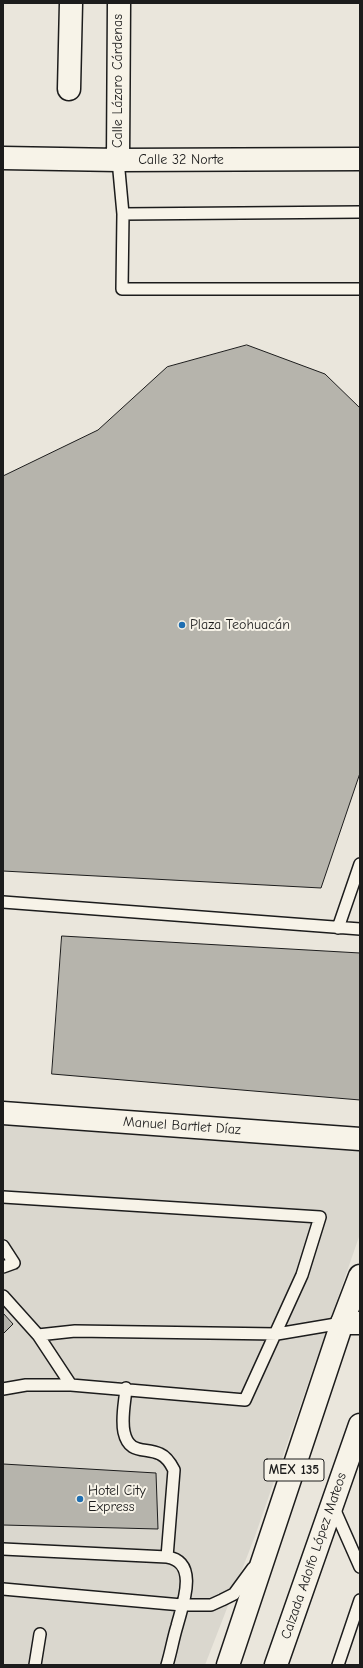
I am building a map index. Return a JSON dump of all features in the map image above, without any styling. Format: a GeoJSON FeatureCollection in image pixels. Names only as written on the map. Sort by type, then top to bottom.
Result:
{"type":"FeatureCollection","features":[{"type":"Feature","properties":{"kind":"street"},"geometry":{"type":"LineString","coordinates":[[69,89],[71,3]]}},
{"type":"Feature","properties":{"kind":"street","name":"Calle Lázaro Cárdenas"},"geometry":{"type":"LineString","coordinates":[[118,160],[119,3]]}},
{"type":"Feature","properties":{"kind":"street","name":"Calle 32 Norte"},"geometry":{"type":"LineString","coordinates":[[3,158],[118,160],[360,159]]}},
{"type":"Feature","properties":{"kind":"street","name":"Manuel Bartlet Díaz"},"geometry":{"type":"LineString","coordinates":[[3,1113],[360,1139]]}},
{"type":"Feature","properties":{"kind":"street","name":"MEX 135"},"geometry":{"type":"LineString","coordinates":[[228,1665],[268,1546],[351,1323],[360,1276]]}},
{"type":"Feature","properties":{"kind":"street","name":"Calzada Adolfo López Mateos"},"geometry":{"type":"LineString","coordinates":[[276,1665],[360,1426]]}},
{"type":"Feature","properties":{"kind":"lane"},"geometry":{"type":"LineString","coordinates":[[118,160],[123,214],[122,289],[360,289]]}},
{"type":"Feature","properties":{"kind":"lane"},"geometry":{"type":"LineString","coordinates":[[123,214],[360,212]]}},
{"type":"Feature","properties":{"kind":"lane"},"geometry":{"type":"LineString","coordinates":[[338,928],[358,877],[360,864]]}},
{"type":"Feature","properties":{"kind":"lane"},"geometry":{"type":"LineString","coordinates":[[3,902],[360,929]]}},
{"type":"Feature","properties":{"kind":"lane"},"geometry":{"type":"LineString","coordinates":[[3,1197],[320,1216],[302,1275],[277,1334],[245,1400],[126,1388],[71,1385],[26,1385],[3,1389]]}},
{"type":"Feature","properties":{"kind":"lane"},"geometry":{"type":"LineString","coordinates":[[3,1246],[14,1263],[3,1267]]}},
{"type":"Feature","properties":{"kind":"lane"},"geometry":{"type":"LineString","coordinates":[[3,1296],[38,1335],[71,1385]]}},
{"type":"Feature","properties":{"kind":"lane"},"geometry":{"type":"LineString","coordinates":[[38,1335],[75,1331],[277,1334],[351,1323]]}},
{"type":"Feature","properties":{"kind":"lane"},"geometry":{"type":"LineString","coordinates":[[126,1388],[123,1423],[125,1437],[136,1448],[160,1454],[171,1464],[174,1470],[167,1557]]}},
{"type":"Feature","properties":{"kind":"lane"},"geometry":{"type":"LineString","coordinates":[[332,1506],[360,1568]]}},
{"type":"Feature","properties":{"kind":"lane"},"geometry":{"type":"LineString","coordinates":[[3,1589],[182,1605],[211,1605],[234,1594],[268,1546]]}},
{"type":"Feature","properties":{"kind":"lane"},"geometry":{"type":"LineString","coordinates":[[3,1549],[167,1557],[178,1561],[184,1569],[186,1593],[167,1665]]}},
{"type":"Feature","properties":{"kind":"lane"},"geometry":{"type":"LineString","coordinates":[[338,1665],[360,1600]]}},
{"type":"Feature","properties":{"kind":"lane"},"geometry":{"type":"LineString","coordinates":[[34,1665],[40,1634]]}},
{"type":"Feature","properties":{"kind":"shaded area"},"geometry":{"type":"Polygon","coordinates":[[[3,1118],[360,1151],[360,1234],[255,1536],[205,1665],[3,1665],[3,1118]]]}},
{"type":"Feature","properties":{"kind":"building","name":"Plaza Teohuacán"},"geometry":{"type":"Polygon","coordinates":[[[247,345],[325,374],[360,408],[360,773],[321,888],[3,871],[3,476],[98,430],[167,367],[247,345]]]}},
{"type":"Feature","properties":{"kind":"building"},"geometry":{"type":"Polygon","coordinates":[[[62,936],[360,953],[360,1100],[52,1074],[62,936]]]}},
{"type":"Feature","properties":{"kind":"building"},"geometry":{"type":"Polygon","coordinates":[[[3,1313],[13,1324],[3,1334],[3,1313]]]}},
{"type":"Feature","properties":{"kind":"building","name":"Hotel City Express"},"geometry":{"type":"Polygon","coordinates":[[[3,1464],[156,1473],[158,1529],[3,1525],[3,1464]]]}},
{"type":"Feature","properties":{"kind":"place","name":"Plaza Teohuacán"},"geometry":{"type":"Point","coordinates":[182,625]}},
{"type":"Feature","properties":{"kind":"place","name":"Hotel City Express"},"geometry":{"type":"Point","coordinates":[80,1499]}}]}
